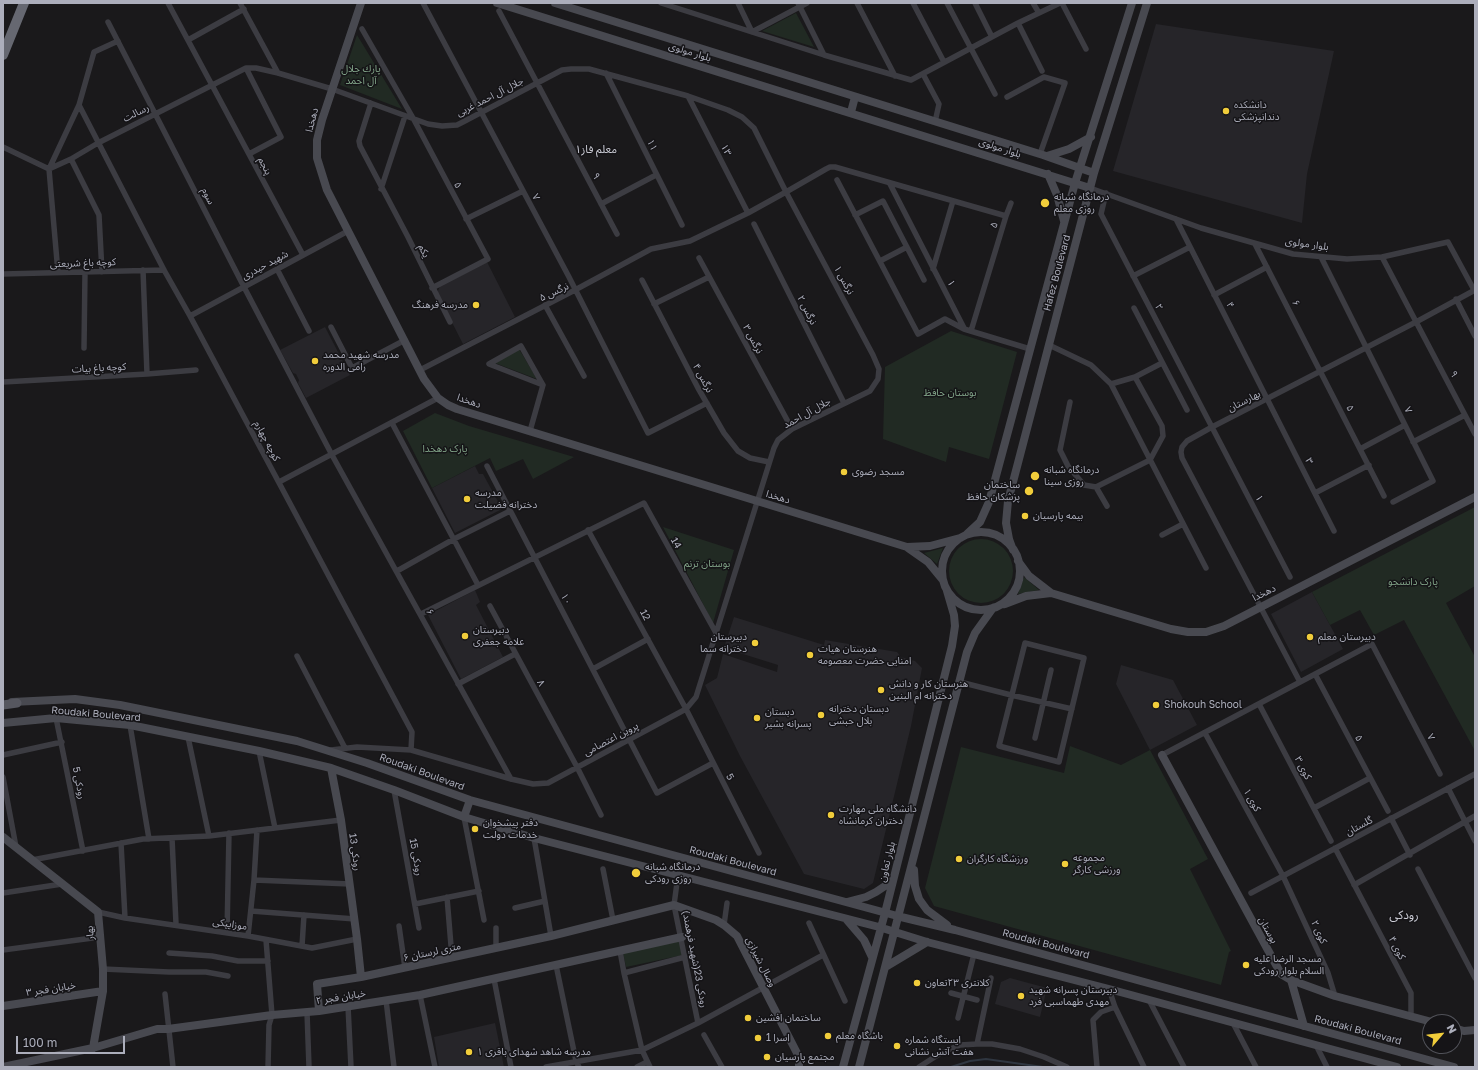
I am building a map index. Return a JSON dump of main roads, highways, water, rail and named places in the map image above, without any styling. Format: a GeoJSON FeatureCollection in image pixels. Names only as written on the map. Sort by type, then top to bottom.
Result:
{"type":"FeatureCollection","features":[{"type":"Feature","properties":{"kind":"highway"},"geometry":{"type":"LineString","coordinates":[[3,55],[24,3]]}},
{"type":"Feature","properties":{"kind":"main road","name":"دهخدا"},"geometry":{"type":"LineString","coordinates":[[361,3],[319,131],[317,158],[327,190],[420,370],[430,388],[438,398],[457,409],[907,547]]}},
{"type":"Feature","properties":{"kind":"main road","name":"بلوار مولوی"},"geometry":{"type":"LineString","coordinates":[[555,3],[1043,155],[1094,173]]}},
{"type":"Feature","properties":{"kind":"main road","name":"Hafez Boulevard"},"geometry":{"type":"LineString","coordinates":[[963,536],[980,522],[990,502],[1075,183],[1132,3]]}},
{"type":"Feature","properties":{"kind":"main road","name":"Hafez Boulevard"},"geometry":{"type":"LineString","coordinates":[[1013,550],[1007,530],[1006,509],[1094,173],[1147,3]]}},
{"type":"Feature","properties":{"kind":"main road","name":"بلوار مولوی"},"geometry":{"type":"LineString","coordinates":[[498,7],[851,112],[1090,188]]}},
{"type":"Feature","properties":{"kind":"main road"},"geometry":{"type":"LineString","coordinates":[[851,112],[855,97]]}},
{"type":"Feature","properties":{"kind":"main road"},"geometry":{"type":"LineString","coordinates":[[1043,155],[1069,150],[1091,136]]}},
{"type":"Feature","properties":{"kind":"main road"},"geometry":{"type":"LineString","coordinates":[[1048,174],[1061,206],[1064,223]]}},
{"type":"Feature","properties":{"kind":"main road","name":"دهخدا"},"geometry":{"type":"LineString","coordinates":[[1050,593],[1171,630],[1206,632],[1218,628],[1475,496]]}},
{"type":"Feature","properties":{"kind":"main road"},"geometry":{"type":"LineString","coordinates":[[907,547],[930,546],[982,532],[993,534],[1002,539],[1013,550],[1018,561],[1029,576],[1050,593]]}},
{"type":"Feature","properties":{"kind":"main road"},"geometry":{"type":"LineString","coordinates":[[963,536],[952,545],[942,564],[943,580],[947,591],[956,601],[967,608],[980,610],[997,607],[1026,596],[1050,593]]}},
{"type":"Feature","properties":{"kind":"main road"},"geometry":{"type":"LineString","coordinates":[[907,547],[928,562],[943,580]]}},
{"type":"Feature","properties":{"kind":"main road"},"geometry":{"type":"LineString","coordinates":[[859,1067],[972,639],[980,624],[1012,595],[1017,586],[1019,576],[1018,561]]}},
{"type":"Feature","properties":{"kind":"main road","name":"بلوار تعاون"},"geometry":{"type":"LineString","coordinates":[[843,1067],[885,913],[954,637],[954,615],[947,591]]}},
{"type":"Feature","properties":{"kind":"main road","name":"Roudaki Boulevard"},"geometry":{"type":"LineString","coordinates":[[3,701],[17,703],[75,699],[120,705],[297,741],[329,750],[470,800],[885,913],[955,930],[1454,1067]]}},
{"type":"Feature","properties":{"kind":"main road"},"geometry":{"type":"LineString","coordinates":[[3,705],[17,703]]}},
{"type":"Feature","properties":{"kind":"main road","name":"Roudaki Boulevard"},"geometry":{"type":"LineString","coordinates":[[3,723],[56,718],[130,726],[259,751],[331,768],[464,817],[534,838],[895,931]]}},
{"type":"Feature","properties":{"kind":"main road","name":"بوستان"},"geometry":{"type":"LineString","coordinates":[[1162,755],[1281,974],[1291,980],[1334,996],[1422,1019]]}},
{"type":"Feature","properties":{"kind":"main road","name":"رودکی 13"},"geometry":{"type":"LineString","coordinates":[[331,768],[341,820],[355,919],[361,978]]}},
{"type":"Feature","properties":{"kind":"main road"},"geometry":{"type":"LineString","coordinates":[[464,817],[470,800]]}},
{"type":"Feature","properties":{"kind":"main road","name":"بهار"},"geometry":{"type":"LineString","coordinates":[[3,837],[16,849],[98,912],[103,969],[103,991],[93,1048]]}},
{"type":"Feature","properties":{"kind":"main road"},"geometry":{"type":"LineString","coordinates":[[914,859],[914,881],[919,898],[927,910],[955,930]]}},
{"type":"Feature","properties":{"kind":"main road"},"geometry":{"type":"LineString","coordinates":[[846,902],[866,897],[876,892],[885,886],[894,876]]}},
{"type":"Feature","properties":{"kind":"main road","name":"وصال شیرازی"},"geometry":{"type":"LineString","coordinates":[[551,936],[674,905],[716,920],[737,936],[799,1057],[799,1067]]}},
{"type":"Feature","properties":{"kind":"main road"},"geometry":{"type":"LineString","coordinates":[[846,919],[864,940],[872,957]]}},
{"type":"Feature","properties":{"kind":"main road"},"geometry":{"type":"LineString","coordinates":[[895,931],[927,942],[1109,989],[1397,1067]]}},
{"type":"Feature","properties":{"kind":"main road","name":"۶ متری لرستان"},"geometry":{"type":"LineString","coordinates":[[319,1011],[317,984],[361,978],[551,936]]}},
{"type":"Feature","properties":{"kind":"main road","name":"خیابان فجر ۲"},"geometry":{"type":"LineString","coordinates":[[3,1067],[32,1064],[157,1029],[168,1029],[272,1015],[319,1011],[420,995],[682,937]]}},
{"type":"Feature","properties":{"kind":"main road"},"geometry":{"type":"LineString","coordinates":[[886,966],[927,942]]}},
{"type":"Feature","properties":{"kind":"main road"},"geometry":{"type":"LineString","coordinates":[[1291,980],[1304,1026]]}},
{"type":"Feature","properties":{"kind":"main road","name":"خیابان فجر ۳"},"geometry":{"type":"LineString","coordinates":[[3,1006],[103,991]]}},
{"type":"Feature","properties":{"kind":"main road"},"geometry":{"type":"LineString","coordinates":[[1462,1030],[1475,1030]]}},
{"type":"Feature","properties":{"kind":"waterway"},"geometry":{"type":"LineString","coordinates":[[951,1067],[970,1061],[986,1059],[1043,1067]]}},
{"type":"Feature","properties":{"kind":"place","name":"دانشکده دندانپزشکی"},"geometry":{"type":"Point","coordinates":[1226,111]}},
{"type":"Feature","properties":{"kind":"place","name":"درمانگاه شبانه روزی معلم"},"geometry":{"type":"Point","coordinates":[1045,203]}},
{"type":"Feature","properties":{"kind":"place","name":"مدرسه فرهنگ"},"geometry":{"type":"Point","coordinates":[476,305]}},
{"type":"Feature","properties":{"kind":"place","name":"مدرسه شهید محمد رامی الدوره"},"geometry":{"type":"Point","coordinates":[315,361]}},
{"type":"Feature","properties":{"kind":"place","name":"مسجد رضوی"},"geometry":{"type":"Point","coordinates":[844,472]}},
{"type":"Feature","properties":{"kind":"place","name":"درمانگاه شبانه روزی سینا"},"geometry":{"type":"Point","coordinates":[1035,476]}},
{"type":"Feature","properties":{"kind":"place","name":"ساختمان پزشکان حافظ"},"geometry":{"type":"Point","coordinates":[1029,491]}},
{"type":"Feature","properties":{"kind":"place","name":"مدرسه دخترانه فضيلت"},"geometry":{"type":"Point","coordinates":[467,499]}},
{"type":"Feature","properties":{"kind":"place","name":"بیمه پارسیان"},"geometry":{"type":"Point","coordinates":[1025,516]}},
{"type":"Feature","properties":{"kind":"place","name":"دبیرستان علامه جعفری"},"geometry":{"type":"Point","coordinates":[465,636]}},
{"type":"Feature","properties":{"kind":"place","name":"دبیرستان معلم"},"geometry":{"type":"Point","coordinates":[1310,637]}},
{"type":"Feature","properties":{"kind":"place","name":"دبیرستان دخترانه سما"},"geometry":{"type":"Point","coordinates":[755,643]}},
{"type":"Feature","properties":{"kind":"place","name":"هنرستان هیات امنایی حضرت معصومه"},"geometry":{"type":"Point","coordinates":[810,655]}},
{"type":"Feature","properties":{"kind":"place","name":"هنرستان کار و دانش دخترانه ام البنین"},"geometry":{"type":"Point","coordinates":[881,690]}},
{"type":"Feature","properties":{"kind":"place","name":"Shokouh School"},"geometry":{"type":"Point","coordinates":[1156,705]}},
{"type":"Feature","properties":{"kind":"place","name":"دبستان دخترانه بلال حبشی"},"geometry":{"type":"Point","coordinates":[821,715]}},
{"type":"Feature","properties":{"kind":"place","name":"دبستان پسرانه بشير"},"geometry":{"type":"Point","coordinates":[757,718]}},
{"type":"Feature","properties":{"kind":"place","name":"دانشگاه ملی مهارت دختران کرمانشاه"},"geometry":{"type":"Point","coordinates":[831,815]}},
{"type":"Feature","properties":{"kind":"place","name":"دفتر پیشخوان خدمات دولت"},"geometry":{"type":"Point","coordinates":[475,829]}},
{"type":"Feature","properties":{"kind":"place","name":"ورزشگاه کارگران"},"geometry":{"type":"Point","coordinates":[959,859]}},
{"type":"Feature","properties":{"kind":"place","name":"مجموعه ورزشی کارگر"},"geometry":{"type":"Point","coordinates":[1065,864]}},
{"type":"Feature","properties":{"kind":"place","name":"درمانگاه شبانه روزی رودکی"},"geometry":{"type":"Point","coordinates":[636,873]}},
{"type":"Feature","properties":{"kind":"place","name":"مسجد الرضا علیه السلام بلوار رودکی"},"geometry":{"type":"Point","coordinates":[1246,965]}},
{"type":"Feature","properties":{"kind":"place","name":"کلانتری ۲۳تعاون"},"geometry":{"type":"Point","coordinates":[917,983]}},
{"type":"Feature","properties":{"kind":"place","name":"دبیرستان پسرانه شهید مهدی طهماسبی فرد"},"geometry":{"type":"Point","coordinates":[1021,996]}},
{"type":"Feature","properties":{"kind":"place","name":"ساختمان افشین"},"geometry":{"type":"Point","coordinates":[748,1018]}},
{"type":"Feature","properties":{"kind":"place","name":"باشگاه معلم"},"geometry":{"type":"Point","coordinates":[828,1036]}},
{"type":"Feature","properties":{"kind":"place","name":"اسرا 1"},"geometry":{"type":"Point","coordinates":[758,1038]}},
{"type":"Feature","properties":{"kind":"place","name":"ایستگاه شماره هفت آتش نشانی"},"geometry":{"type":"Point","coordinates":[897,1046]}},
{"type":"Feature","properties":{"kind":"place","name":"مدرسه شاهد شهدای باقری ۱"},"geometry":{"type":"Point","coordinates":[469,1052]}},
{"type":"Feature","properties":{"kind":"place","name":"مجتمع پارسیان"},"geometry":{"type":"Point","coordinates":[767,1057]}},
{"type":"Feature","properties":{"kind":"district","name":"معلم فاز۱"},"geometry":{"type":"Point","coordinates":[596,150]}},
{"type":"Feature","properties":{"kind":"district","name":"رودکی"},"geometry":{"type":"Point","coordinates":[1404,915]}},
{"type":"Feature","properties":{"kind":"park label","name":"پارك جلال آل احمد"},"geometry":{"type":"Point","coordinates":[361,74]}},
{"type":"Feature","properties":{"kind":"park label","name":"بوستان حافظ"},"geometry":{"type":"Point","coordinates":[950,393]}},
{"type":"Feature","properties":{"kind":"park label","name":"پارک دهخدا"},"geometry":{"type":"Point","coordinates":[445,449]}},
{"type":"Feature","properties":{"kind":"park label","name":"بوستان ترنم"},"geometry":{"type":"Point","coordinates":[707,564]}},
{"type":"Feature","properties":{"kind":"park label","name":"پارک دانشجو"},"geometry":{"type":"Point","coordinates":[1413,582]}}]}
